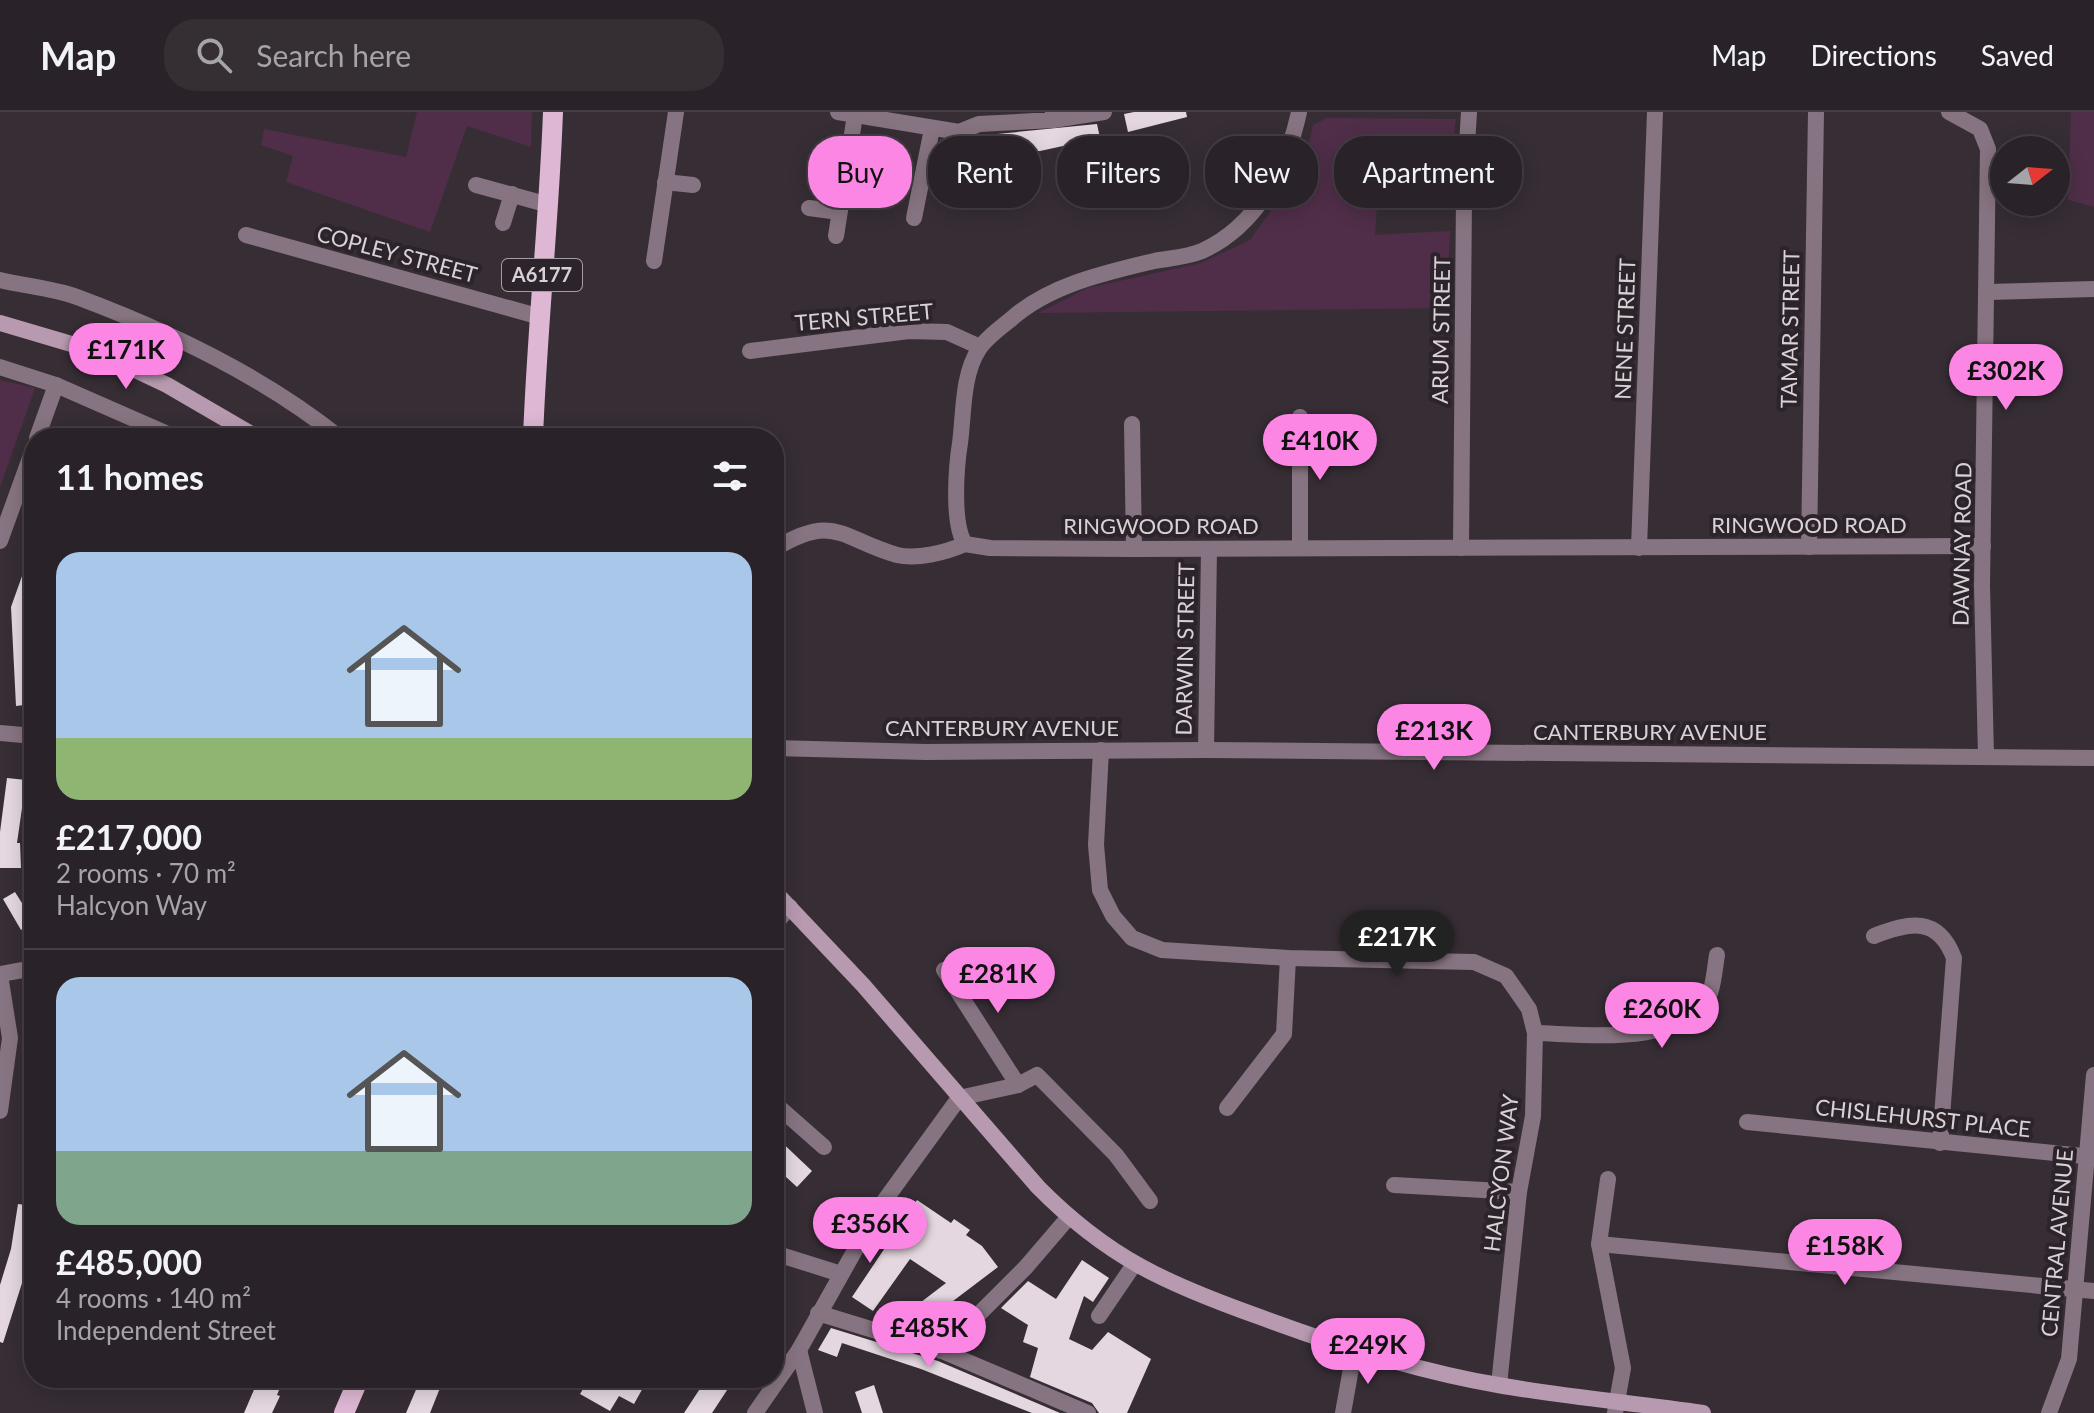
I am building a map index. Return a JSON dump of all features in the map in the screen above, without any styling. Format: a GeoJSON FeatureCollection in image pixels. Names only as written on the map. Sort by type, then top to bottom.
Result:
{"type":"FeatureCollection","features":[{"type":"Feature","properties":{"kind":"main road","name":"A6177"},"geometry":{"type":"LineString","coordinates":[[533,428],[537,316],[549,205],[553,112]]}},
{"type":"Feature","properties":{"kind":"main road"},"geometry":{"type":"LineString","coordinates":[[344,1413],[355,1388]]}},
{"type":"Feature","properties":{"kind":"street"},"geometry":{"type":"LineString","coordinates":[[654,261],[676,112]]}},
{"type":"Feature","properties":{"kind":"street"},"geometry":{"type":"LineString","coordinates":[[836,236],[846,114],[959,132],[979,124],[1104,112]]}},
{"type":"Feature","properties":{"kind":"street"},"geometry":{"type":"LineString","coordinates":[[965,544],[959,535],[957,465],[968,373],[980,347],[1027,304],[1078,281],[1200,252],[1235,232],[1257,207],[1274,179],[1292,144],[1299,112]]}},
{"type":"Feature","properties":{"kind":"street","name":"ARUM STREET"},"geometry":{"type":"LineString","coordinates":[[1461,548],[1464,195],[1469,112]]}},
{"type":"Feature","properties":{"kind":"street","name":"NENE STREET"},"geometry":{"type":"LineString","coordinates":[[1639,548],[1655,112]]}},
{"type":"Feature","properties":{"kind":"street","name":"TAMAR STREET"},"geometry":{"type":"LineString","coordinates":[[1809,547],[1816,112]]}},
{"type":"Feature","properties":{"kind":"street","name":"DAWNAY ROAD"},"geometry":{"type":"LineString","coordinates":[[1949,112],[1980,129],[1988,149],[1983,546],[1986,756]]}},
{"type":"Feature","properties":{"kind":"street"},"geometry":{"type":"LineString","coordinates":[[914,218],[932,129]]}},
{"type":"Feature","properties":{"kind":"street"},"geometry":{"type":"LineString","coordinates":[[665,182],[693,185]]}},
{"type":"Feature","properties":{"kind":"street"},"geometry":{"type":"LineString","coordinates":[[476,185],[549,205]]}},
{"type":"Feature","properties":{"kind":"street"},"geometry":{"type":"LineString","coordinates":[[503,223],[512,194]]}},
{"type":"Feature","properties":{"kind":"street"},"geometry":{"type":"LineString","coordinates":[[809,208],[839,212]]}},
{"type":"Feature","properties":{"kind":"street","name":"COPLEY STREET"},"geometry":{"type":"LineString","coordinates":[[246,235],[537,316]]}},
{"type":"Feature","properties":{"kind":"street"},"geometry":{"type":"LineString","coordinates":[[0,280],[75,296],[164,334],[249,375],[301,407],[327,428]]}},
{"type":"Feature","properties":{"kind":"street"},"geometry":{"type":"LineString","coordinates":[[1988,292],[2094,289]]}},
{"type":"Feature","properties":{"kind":"street"},"geometry":{"type":"LineString","coordinates":[[0,323],[95,351],[167,385],[241,428]]}},
{"type":"Feature","properties":{"kind":"street","name":"TERN STREET"},"geometry":{"type":"LineString","coordinates":[[750,351],[909,331],[947,332],[980,347]]}},
{"type":"Feature","properties":{"kind":"street"},"geometry":{"type":"LineString","coordinates":[[0,367],[56,385],[154,428]]}},
{"type":"Feature","properties":{"kind":"street"},"geometry":{"type":"LineString","coordinates":[[41,428],[56,385]]}},
{"type":"Feature","properties":{"kind":"street"},"geometry":{"type":"LineString","coordinates":[[1300,417],[1300,547]]}},
{"type":"Feature","properties":{"kind":"street"},"geometry":{"type":"LineString","coordinates":[[1132,424],[1134,549]]}},
{"type":"Feature","properties":{"kind":"street"},"geometry":{"type":"LineString","coordinates":[[0,541],[24,475]]}},
{"type":"Feature","properties":{"kind":"street","name":"RINGWOOD ROAD"},"geometry":{"type":"LineString","coordinates":[[784,544],[811,531],[841,530],[901,556],[948,551],[965,544],[990,548],[1134,549],[1983,546]]}},
{"type":"Feature","properties":{"kind":"street","name":"DARWIN STREET"},"geometry":{"type":"LineString","coordinates":[[1206,750],[1209,549]]}},
{"type":"Feature","properties":{"kind":"street"},"geometry":{"type":"LineString","coordinates":[[0,733],[24,735]]}},
{"type":"Feature","properties":{"kind":"street","name":"CANTERBURY AVENUE"},"geometry":{"type":"LineString","coordinates":[[784,748],[926,752],[1206,750],[2094,758]]}},
{"type":"Feature","properties":{"kind":"street","name":"HALCYON WAY"},"geometry":{"type":"LineString","coordinates":[[1101,750],[1096,845],[1100,890],[1113,916],[1132,938],[1162,950],[1288,958],[1474,962],[1506,976],[1529,1009],[1535,1033],[1533,1116],[1519,1192],[1499,1385]]}},
{"type":"Feature","properties":{"kind":"street"},"geometry":{"type":"LineString","coordinates":[[784,901],[1068,1218],[1133,1266],[1208,1298],[1354,1352],[1499,1385],[1616,1406],[1703,1413]]}},
{"type":"Feature","properties":{"kind":"street"},"geometry":{"type":"LineString","coordinates":[[784,914],[790,907]]}},
{"type":"Feature","properties":{"kind":"street"},"geometry":{"type":"LineString","coordinates":[[1874,936],[1895,928],[1930,927],[1947,939],[1954,958],[1940,1143]]}},
{"type":"Feature","properties":{"kind":"street"},"geometry":{"type":"LineString","coordinates":[[1535,1033],[1624,1034],[1666,1029],[1693,1012],[1710,994],[1717,955]]}},
{"type":"Feature","properties":{"kind":"street"},"geometry":{"type":"LineString","coordinates":[[1227,1108],[1284,1034],[1288,958]]}},
{"type":"Feature","properties":{"kind":"street"},"geometry":{"type":"LineString","coordinates":[[0,1111],[10,1038],[0,975],[24,970]]}},
{"type":"Feature","properties":{"kind":"street"},"geometry":{"type":"LineString","coordinates":[[944,970],[1018,1085]]}},
{"type":"Feature","properties":{"kind":"street"},"geometry":{"type":"LineString","coordinates":[[784,1371],[877,1211],[959,1098],[1018,1085],[1037,1075],[1116,1155],[1150,1201]]}},
{"type":"Feature","properties":{"kind":"street","name":"CENTRAL AVENUE"},"geometry":{"type":"LineString","coordinates":[[2049,1413],[2069,1359],[2091,1157],[2094,1075]]}},
{"type":"Feature","properties":{"kind":"street"},"geometry":{"type":"LineString","coordinates":[[784,1112],[824,1147]]}},
{"type":"Feature","properties":{"kind":"street","name":"CHISLEHURST PLACE"},"geometry":{"type":"LineString","coordinates":[[1747,1122],[2091,1157]]}},
{"type":"Feature","properties":{"kind":"street"},"geometry":{"type":"LineString","coordinates":[[1608,1179],[1599,1244],[1623,1368],[1616,1406]]}},
{"type":"Feature","properties":{"kind":"street"},"geometry":{"type":"LineString","coordinates":[[1394,1185],[1519,1192]]}},
{"type":"Feature","properties":{"kind":"street"},"geometry":{"type":"LineString","coordinates":[[942,1351],[1026,1267],[1068,1218]]}},
{"type":"Feature","properties":{"kind":"street"},"geometry":{"type":"LineString","coordinates":[[1599,1244],[2094,1291]]}},
{"type":"Feature","properties":{"kind":"street"},"geometry":{"type":"LineString","coordinates":[[784,1256],[841,1274]]}},
{"type":"Feature","properties":{"kind":"street"},"geometry":{"type":"LineString","coordinates":[[1099,1316],[1133,1266]]}},
{"type":"Feature","properties":{"kind":"street"},"geometry":{"type":"LineString","coordinates":[[818,1313],[942,1351],[1088,1413]]}},
{"type":"Feature","properties":{"kind":"street"},"geometry":{"type":"LineString","coordinates":[[799,1350],[815,1413]]}},
{"type":"Feature","properties":{"kind":"street"},"geometry":{"type":"LineString","coordinates":[[1343,1413],[1354,1352]]}},
{"type":"Feature","properties":{"kind":"street"},"geometry":{"type":"LineString","coordinates":[[755,1413],[772,1388]]}},
{"type":"Feature","properties":{"kind":"shaded area"},"geometry":{"type":"Polygon","coordinates":[[[417,112],[532,112],[531,147],[467,126],[430,232],[286,182],[293,156],[261,145],[264,129],[406,157],[417,112]]]}},
{"type":"Feature","properties":{"kind":"shaded area"},"geometry":{"type":"Polygon","coordinates":[[[2071,112],[2094,112],[2094,207],[2070,201],[2071,112]]]}},
{"type":"Feature","properties":{"kind":"shaded area"},"geometry":{"type":"Polygon","coordinates":[[[1327,118],[1456,119],[1454,136],[1334,136],[1334,208],[1377,208],[1375,235],[1450,231],[1446,308],[1038,313],[1088,288],[1201,263],[1250,240],[1273,208],[1318,208],[1318,136],[1310,136],[1313,125],[1327,118]]]}},
{"type":"Feature","properties":{"kind":"shaded area"},"geometry":{"type":"Polygon","coordinates":[[[0,380],[35,388],[0,487],[0,380]]]}},
{"type":"Feature","properties":{"kind":"building"},"geometry":{"type":"Polygon","coordinates":[[[1186,112],[1187,117],[1128,132],[1124,114],[1186,112]]]}},
{"type":"Feature","properties":{"kind":"building"},"geometry":{"type":"Polygon","coordinates":[[[1097,124],[1100,136],[1057,136],[1057,147],[1041,151],[1041,136],[987,135],[1097,124]]]}},
{"type":"Feature","properties":{"kind":"building"},"geometry":{"type":"Polygon","coordinates":[[[24,570],[24,705],[16,706],[11,607],[24,570]]]}},
{"type":"Feature","properties":{"kind":"building"},"geometry":{"type":"Polygon","coordinates":[[[7,778],[24,780],[17,843],[20,843],[21,868],[0,868],[0,832],[7,778]]]}},
{"type":"Feature","properties":{"kind":"building"},"geometry":{"type":"Polygon","coordinates":[[[15,892],[24,906],[24,928],[21,930],[3,899],[15,892]]]}},
{"type":"Feature","properties":{"kind":"building"},"geometry":{"type":"Polygon","coordinates":[[[784,1144],[812,1171],[797,1187],[784,1175],[784,1144]]]}},
{"type":"Feature","properties":{"kind":"building"},"geometry":{"type":"Polygon","coordinates":[[[917,1200],[951,1223],[954,1219],[970,1230],[966,1235],[982,1246],[998,1267],[928,1320],[931,1324],[920,1333],[893,1325],[882,1317],[908,1305],[912,1309],[946,1283],[910,1259],[873,1311],[852,1297],[917,1200]]]}},
{"type":"Feature","properties":{"kind":"building"},"geometry":{"type":"Polygon","coordinates":[[[18,1204],[24,1205],[24,1277],[3,1343],[0,1342],[0,1285],[11,1249],[18,1204]]]}},
{"type":"Feature","properties":{"kind":"building"},"geometry":{"type":"Polygon","coordinates":[[[1082,1260],[1109,1278],[1093,1302],[1084,1296],[1069,1339],[1092,1350],[1108,1332],[1151,1359],[1127,1413],[1099,1413],[1092,1403],[1030,1377],[1038,1348],[1023,1342],[1028,1325],[1001,1308],[1028,1281],[1056,1299],[1082,1260]]]}},
{"type":"Feature","properties":{"kind":"building"},"geometry":{"type":"Polygon","coordinates":[[[831,1328],[938,1361],[1060,1413],[1032,1413],[921,1369],[842,1343],[837,1357],[818,1350],[831,1328]]]}},
{"type":"Feature","properties":{"kind":"building"},"geometry":{"type":"Polygon","coordinates":[[[874,1385],[883,1413],[862,1413],[855,1392],[874,1385]]]}},
{"type":"Feature","properties":{"kind":"building"},"geometry":{"type":"Polygon","coordinates":[[[255,1388],[280,1388],[277,1395],[280,1396],[272,1413],[244,1413],[255,1388]]]}},
{"type":"Feature","properties":{"kind":"building"},"geometry":{"type":"Polygon","coordinates":[[[417,1388],[440,1388],[430,1413],[406,1413],[417,1388]]]}},
{"type":"Feature","properties":{"kind":"building"},"geometry":{"type":"Polygon","coordinates":[[[584,1388],[643,1388],[634,1404],[619,1396],[610,1411],[580,1394],[584,1388]]]}},
{"type":"Feature","properties":{"kind":"building"},"geometry":{"type":"Polygon","coordinates":[[[700,1388],[728,1388],[712,1413],[684,1413],[700,1388]]]}}]}
